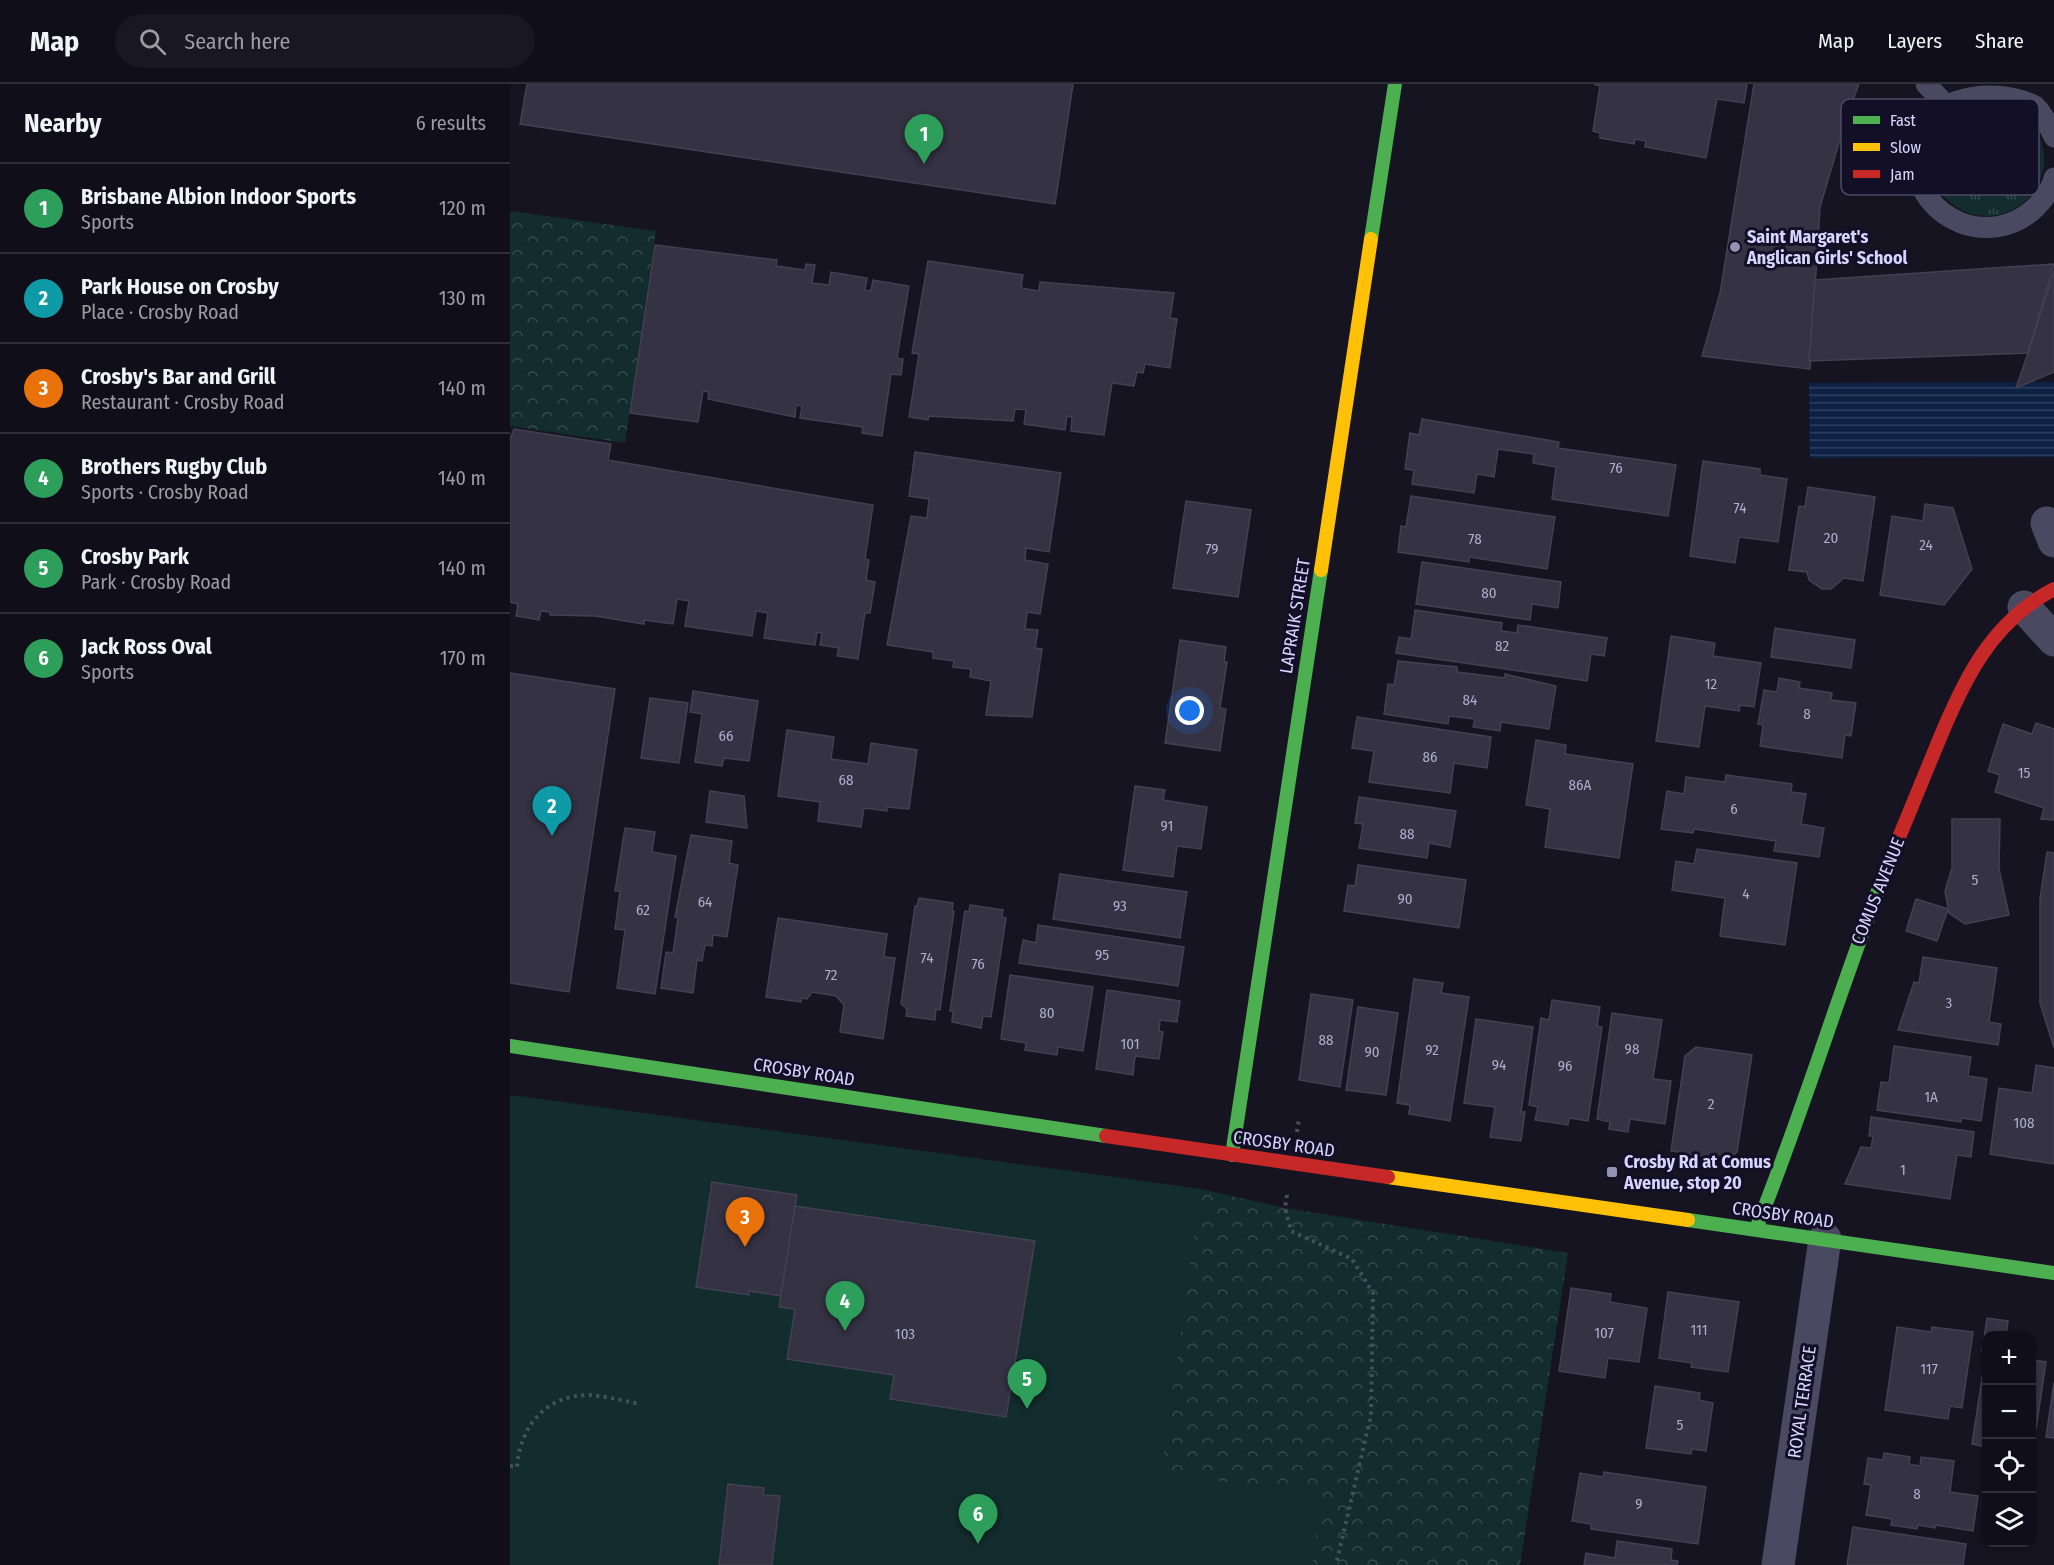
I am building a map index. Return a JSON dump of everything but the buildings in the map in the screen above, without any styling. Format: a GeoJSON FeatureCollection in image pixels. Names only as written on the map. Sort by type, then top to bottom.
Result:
{"type":"FeatureCollection","features":[{"type":"Feature","properties":{"kind":"street","name":"LAPRAIK STREET"},"geometry":{"type":"LineString","coordinates":[[1232,1155],[1395,84]]}},
{"type":"Feature","properties":{"kind":"street","name":"COMUS AVENUE"},"geometry":{"type":"LineString","coordinates":[[1756,1229],[1783,1163],[1873,901],[1958,693],[1982,649],[1996,632],[2024,607],[2054,589]]}},
{"type":"Feature","properties":{"kind":"street"},"geometry":{"type":"LineString","coordinates":[[2024,607],[2054,640]]}},
{"type":"Feature","properties":{"kind":"street","name":"CROSBY ROAD"},"geometry":{"type":"LineString","coordinates":[[510,1046],[1232,1155],[2054,1273]]}},
{"type":"Feature","properties":{"kind":"street","name":"ROYAL TERRACE"},"geometry":{"type":"LineString","coordinates":[[1778,1565],[1825,1239]]}},
{"type":"Feature","properties":{"kind":"lane"},"geometry":{"type":"LineString","coordinates":[[1926,84],[1940,99]]}},
{"type":"Feature","properties":{"kind":"lane"},"geometry":{"type":"LineString","coordinates":[[1946,99],[1973,87],[1998,88],[2024,99]]}},
{"type":"Feature","properties":{"kind":"lane"},"geometry":{"type":"LineString","coordinates":[[2039,113],[2051,124]]}},
{"type":"Feature","properties":{"kind":"lane"},"geometry":{"type":"LineString","coordinates":[[1925,195],[1943,214],[1963,225],[1984,229],[2006,226],[2026,216],[2042,201],[2054,178]]}},
{"type":"Feature","properties":{"kind":"path"},"geometry":{"type":"LineString","coordinates":[[1287,1192],[1285,1208],[1291,1231],[1352,1259],[1373,1293],[1371,1415],[1336,1565]]}},
{"type":"Feature","properties":{"kind":"path"},"geometry":{"type":"LineString","coordinates":[[510,1466],[518,1467],[519,1444],[534,1419],[559,1399],[590,1395],[640,1404]]}},
{"type":"Feature","properties":{"kind":"green space"},"geometry":{"type":"Polygon","coordinates":[[[2039,135],[2043,148],[2043,170],[2039,183],[2039,135]]]}},
{"type":"Feature","properties":{"kind":"green space"},"geometry":{"type":"Polygon","coordinates":[[[1944,195],[2030,195],[2009,212],[1987,216],[1965,212],[1944,195]]]}},
{"type":"Feature","properties":{"kind":"green space"},"geometry":{"type":"Polygon","coordinates":[[[510,211],[656,231],[625,443],[510,426],[510,211]]]}},
{"type":"Feature","properties":{"kind":"green space"},"geometry":{"type":"Polygon","coordinates":[[[510,1095],[1201,1189],[1285,1208],[1568,1253],[1520,1565],[510,1565],[510,1095]]]}},
{"type":"Feature","properties":{"kind":"green space"},"geometry":{"type":"Polygon","coordinates":[[[510,1095],[1201,1189],[1161,1473],[1322,1495],[1312,1565],[510,1565],[510,1095]]]}},
{"type":"Feature","properties":{"kind":"water"},"geometry":{"type":"Polygon","coordinates":[[[2054,382],[2054,457],[1810,458],[1809,383],[2054,382]]]}},
{"type":"Feature","properties":{"kind":"traffic: fast"},"geometry":{"type":"LineString","coordinates":[[1371,239],[1395,84]]}},
{"type":"Feature","properties":{"kind":"traffic: fast"},"geometry":{"type":"LineString","coordinates":[[1232,1155],[1321,570]]}},
{"type":"Feature","properties":{"kind":"traffic: fast"},"geometry":{"type":"LineString","coordinates":[[1756,1229],[1895,847]]}},
{"type":"Feature","properties":{"kind":"traffic: fast"},"geometry":{"type":"LineString","coordinates":[[510,1046],[1106,1136]]}},
{"type":"Feature","properties":{"kind":"traffic: fast"},"geometry":{"type":"LineString","coordinates":[[1688,1220],[2054,1273]]}},
{"type":"Feature","properties":{"kind":"traffic: slow"},"geometry":{"type":"LineString","coordinates":[[1321,570],[1371,239]]}},
{"type":"Feature","properties":{"kind":"traffic: slow"},"geometry":{"type":"LineString","coordinates":[[1388,1177],[1688,1220]]}},
{"type":"Feature","properties":{"kind":"traffic: jam"},"geometry":{"type":"LineString","coordinates":[[1895,847],[1957,698],[1981,656],[2012,619],[2054,589]]}},
{"type":"Feature","properties":{"kind":"traffic: jam"},"geometry":{"type":"LineString","coordinates":[[1106,1136],[1388,1177]]}},
{"type":"Feature","properties":{"kind":"place","name":"Brisbane Albion Indoor Sports"},"geometry":{"type":"Point","coordinates":[924,164]}},
{"type":"Feature","properties":{"kind":"place","name":"Saint Margaret's Anglican Girls' School"},"geometry":{"type":"Point","coordinates":[1735,247]}},
{"type":"Feature","properties":{"kind":"place","name":"Park House on Crosby"},"geometry":{"type":"Point","coordinates":[552,836]}},
{"type":"Feature","properties":{"kind":"place","name":"Crosby Rd at Comus Avenue, stop 20"},"geometry":{"type":"Point","coordinates":[1612,1172]}},
{"type":"Feature","properties":{"kind":"place","name":"Crosby's Bar and Grill"},"geometry":{"type":"Point","coordinates":[745,1247]}},
{"type":"Feature","properties":{"kind":"place","name":"Brothers Rugby Club"},"geometry":{"type":"Point","coordinates":[845,1331]}},
{"type":"Feature","properties":{"kind":"place","name":"Crosby Park"},"geometry":{"type":"Point","coordinates":[1027,1409]}},
{"type":"Feature","properties":{"kind":"place","name":"Jack Ross Oval"},"geometry":{"type":"Point","coordinates":[978,1544]}}]}
